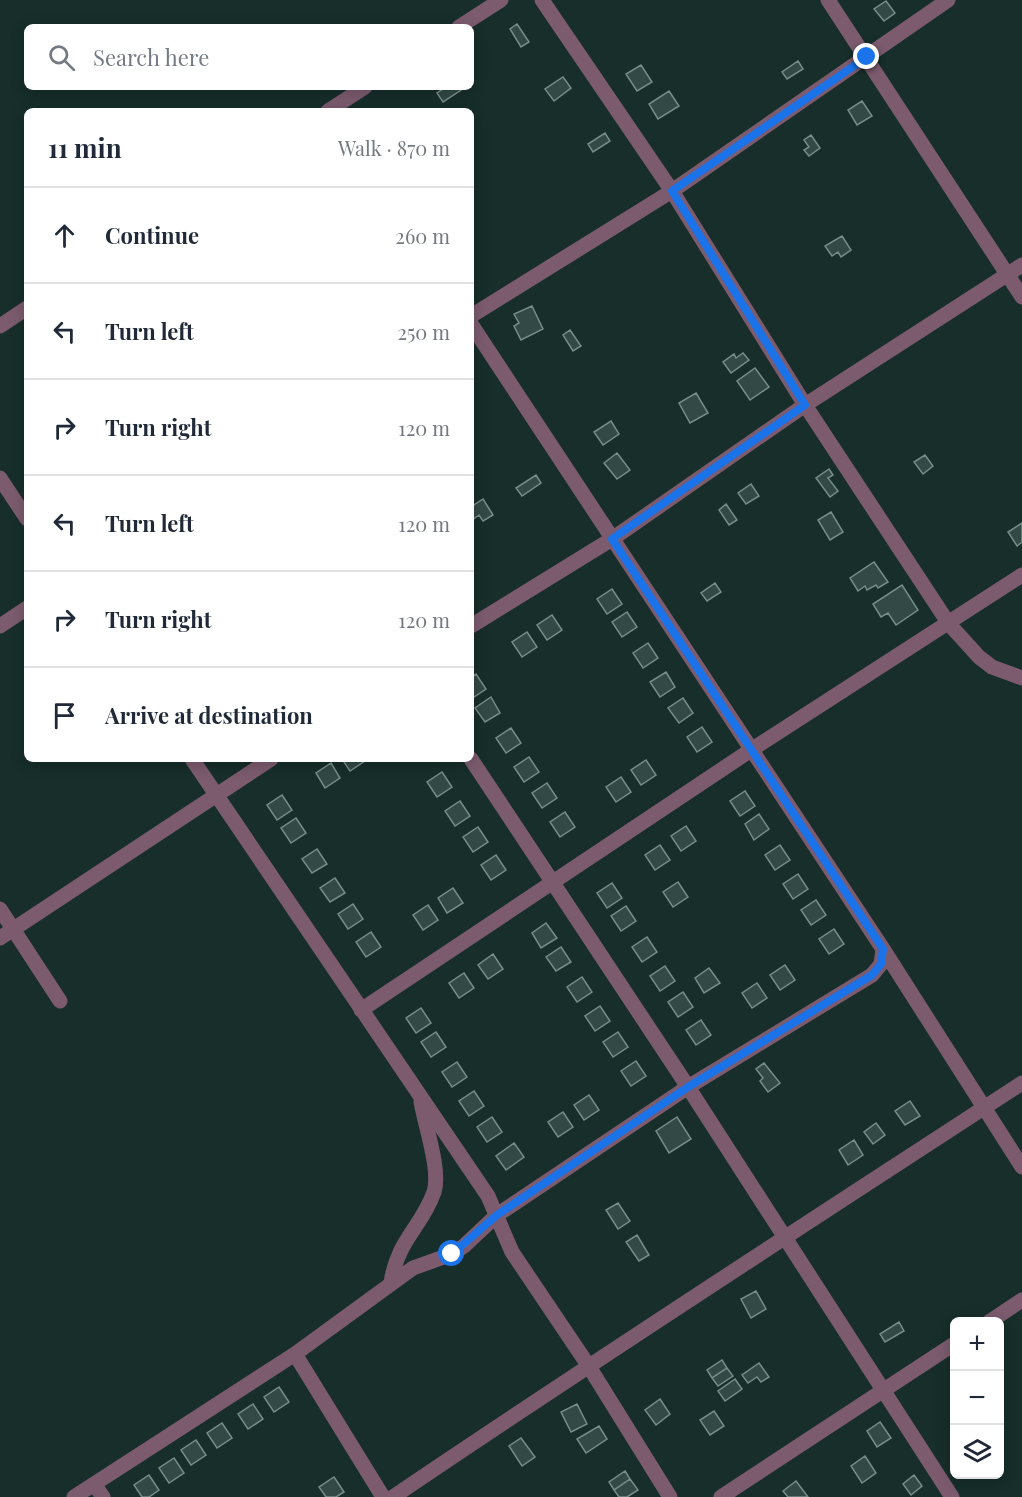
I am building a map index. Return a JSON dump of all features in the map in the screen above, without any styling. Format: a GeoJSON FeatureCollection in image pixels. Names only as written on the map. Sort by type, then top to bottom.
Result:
{"type":"FeatureCollection","features":[{"type":"Feature","properties":{"kind":"street"},"geometry":{"type":"LineString","coordinates":[[464,24],[501,0]]}},
{"type":"Feature","properties":{"kind":"street"},"geometry":{"type":"LineString","coordinates":[[542,0],[672,191],[805,405],[949,624],[979,657],[992,667],[1022,678]]}},
{"type":"Feature","properties":{"kind":"street"},"geometry":{"type":"LineString","coordinates":[[828,0],[1022,297]]}},
{"type":"Feature","properties":{"kind":"street"},"geometry":{"type":"LineString","coordinates":[[474,314],[672,191],[948,0]]}},
{"type":"Feature","properties":{"kind":"street"},"geometry":{"type":"LineString","coordinates":[[335,108],[361,90]]}},
{"type":"Feature","properties":{"kind":"street"},"geometry":{"type":"LineString","coordinates":[[474,624],[612,539],[805,405],[1022,265]]}},
{"type":"Feature","properties":{"kind":"street"},"geometry":{"type":"LineString","coordinates":[[0,326],[24,310]]}},
{"type":"Feature","properties":{"kind":"street"},"geometry":{"type":"LineString","coordinates":[[474,329],[883,949],[1022,1167]]}},
{"type":"Feature","properties":{"kind":"street"},"geometry":{"type":"LineString","coordinates":[[0,478],[24,514]]}},
{"type":"Feature","properties":{"kind":"street"},"geometry":{"type":"LineString","coordinates":[[361,1010],[751,750],[949,624],[1022,574]]}},
{"type":"Feature","properties":{"kind":"street"},"geometry":{"type":"LineString","coordinates":[[0,626],[24,610]]}},
{"type":"Feature","properties":{"kind":"street"},"geometry":{"type":"LineString","coordinates":[[194,762],[488,1196],[512,1252],[588,1365],[670,1497]]}},
{"type":"Feature","properties":{"kind":"street"},"geometry":{"type":"LineString","coordinates":[[7,934],[267,762]]}},
{"type":"Feature","properties":{"kind":"street"},"geometry":{"type":"LineString","coordinates":[[473,762],[688,1087],[952,1497]]}},
{"type":"Feature","properties":{"kind":"street"},"geometry":{"type":"LineString","coordinates":[[0,909],[7,934],[60,1001]]}},
{"type":"Feature","properties":{"kind":"street"},"geometry":{"type":"LineString","coordinates":[[74,1497],[294,1354],[413,1268],[458,1250],[497,1215],[688,1087],[872,975],[881,964],[883,949]]}},
{"type":"Feature","properties":{"kind":"street"},"geometry":{"type":"LineString","coordinates":[[393,1497],[588,1365],[1022,1083]]}},
{"type":"Feature","properties":{"kind":"street"},"geometry":{"type":"LineString","coordinates":[[391,1283],[398,1253],[434,1192],[436,1176],[419,1093]]}},
{"type":"Feature","properties":{"kind":"street"},"geometry":{"type":"LineString","coordinates":[[996,1317],[1022,1300]]}},
{"type":"Feature","properties":{"kind":"street"},"geometry":{"type":"LineString","coordinates":[[721,1497],[950,1347]]}},
{"type":"Feature","properties":{"kind":"street"},"geometry":{"type":"LineString","coordinates":[[294,1354],[383,1497]]}},
{"type":"Feature","properties":{"kind":"street"},"geometry":{"type":"LineString","coordinates":[[94,1484],[103,1497]]}},
{"type":"Feature","properties":{"kind":"building"},"geometry":{"type":"Polygon","coordinates":[[[886,1],[895,13],[884,21],[874,9],[886,1]]]}},
{"type":"Feature","properties":{"kind":"building"},"geometry":{"type":"Polygon","coordinates":[[[517,24],[529,42],[521,47],[510,29],[517,24]]]}},
{"type":"Feature","properties":{"kind":"building"},"geometry":{"type":"Polygon","coordinates":[[[798,61],[803,69],[787,79],[782,72],[798,61]]]}},
{"type":"Feature","properties":{"kind":"building"},"geometry":{"type":"Polygon","coordinates":[[[641,65],[652,82],[637,91],[626,74],[641,65]]]}},
{"type":"Feature","properties":{"kind":"building"},"geometry":{"type":"Polygon","coordinates":[[[563,77],[571,88],[554,101],[545,89],[563,77]]]}},
{"type":"Feature","properties":{"kind":"building"},"geometry":{"type":"Polygon","coordinates":[[[442,90],[461,90],[443,102],[437,93],[442,90]]]}},
{"type":"Feature","properties":{"kind":"building"},"geometry":{"type":"Polygon","coordinates":[[[669,91],[679,106],[658,119],[649,104],[669,91]]]}},
{"type":"Feature","properties":{"kind":"building"},"geometry":{"type":"Polygon","coordinates":[[[862,101],[872,116],[857,125],[848,110],[862,101]]]}},
{"type":"Feature","properties":{"kind":"building"},"geometry":{"type":"Polygon","coordinates":[[[605,133],[610,141],[593,152],[588,144],[605,133]]]}},
{"type":"Feature","properties":{"kind":"building"},"geometry":{"type":"Polygon","coordinates":[[[811,135],[820,148],[809,156],[804,150],[809,147],[804,140],[811,135]]]}},
{"type":"Feature","properties":{"kind":"building"},"geometry":{"type":"Polygon","coordinates":[[[842,236],[851,250],[841,257],[838,252],[832,256],[825,246],[842,236]]]}},
{"type":"Feature","properties":{"kind":"building"},"geometry":{"type":"Polygon","coordinates":[[[532,306],[543,329],[521,340],[514,326],[519,323],[514,314],[532,306]]]}},
{"type":"Feature","properties":{"kind":"building"},"geometry":{"type":"Polygon","coordinates":[[[570,330],[581,346],[573,351],[563,335],[570,330]]]}},
{"type":"Feature","properties":{"kind":"building"},"geometry":{"type":"Polygon","coordinates":[[[743,353],[749,360],[731,373],[723,362],[734,354],[736,358],[743,353]]]}},
{"type":"Feature","properties":{"kind":"building"},"geometry":{"type":"Polygon","coordinates":[[[755,368],[769,387],[750,400],[737,381],[755,368]]]}},
{"type":"Feature","properties":{"kind":"building"},"geometry":{"type":"Polygon","coordinates":[[[696,393],[708,413],[690,423],[679,403],[696,393]]]}},
{"type":"Feature","properties":{"kind":"building"},"geometry":{"type":"Polygon","coordinates":[[[611,421],[619,434],[603,445],[594,432],[611,421]]]}},
{"type":"Feature","properties":{"kind":"building"},"geometry":{"type":"Polygon","coordinates":[[[617,453],[630,470],[617,479],[604,463],[617,453]]]}},
{"type":"Feature","properties":{"kind":"building"},"geometry":{"type":"Polygon","coordinates":[[[925,455],[933,466],[923,474],[914,462],[925,455]]]}},
{"type":"Feature","properties":{"kind":"building"},"geometry":{"type":"Polygon","coordinates":[[[829,469],[833,475],[828,478],[838,491],[830,497],[816,478],[829,469]]]}},
{"type":"Feature","properties":{"kind":"building"},"geometry":{"type":"Polygon","coordinates":[[[536,475],[541,483],[522,496],[516,488],[536,475]]]}},
{"type":"Feature","properties":{"kind":"building"},"geometry":{"type":"Polygon","coordinates":[[[751,484],[759,496],[746,504],[738,493],[751,484]]]}},
{"type":"Feature","properties":{"kind":"building"},"geometry":{"type":"Polygon","coordinates":[[[483,499],[493,515],[483,521],[479,515],[474,519],[474,505],[483,499]]]}},
{"type":"Feature","properties":{"kind":"building"},"geometry":{"type":"Polygon","coordinates":[[[726,504],[737,520],[729,525],[719,510],[726,504]]]}},
{"type":"Feature","properties":{"kind":"building"},"geometry":{"type":"Polygon","coordinates":[[[831,512],[843,532],[830,540],[818,520],[831,512]]]}},
{"type":"Feature","properties":{"kind":"building"},"geometry":{"type":"Polygon","coordinates":[[[1022,523],[1022,542],[1017,546],[1008,532],[1022,523]]]}},
{"type":"Feature","properties":{"kind":"building"},"geometry":{"type":"Polygon","coordinates":[[[874,562],[888,582],[878,588],[876,585],[867,590],[865,586],[858,591],[850,578],[874,562]]]}},
{"type":"Feature","properties":{"kind":"building"},"geometry":{"type":"Polygon","coordinates":[[[715,583],[721,592],[707,601],[701,593],[715,583]]]}},
{"type":"Feature","properties":{"kind":"building"},"geometry":{"type":"Polygon","coordinates":[[[902,585],[918,610],[896,625],[888,613],[881,617],[873,604],[902,585]]]}},
{"type":"Feature","properties":{"kind":"building"},"geometry":{"type":"Polygon","coordinates":[[[612,589],[622,604],[607,614],[597,599],[612,589]]]}},
{"type":"Feature","properties":{"kind":"building"},"geometry":{"type":"Polygon","coordinates":[[[627,612],[637,627],[622,637],[612,622],[627,612]]]}},
{"type":"Feature","properties":{"kind":"building"},"geometry":{"type":"Polygon","coordinates":[[[552,615],[562,630],[547,640],[537,625],[552,615]]]}},
{"type":"Feature","properties":{"kind":"building"},"geometry":{"type":"Polygon","coordinates":[[[527,632],[537,647],[522,657],[512,642],[527,632]]]}},
{"type":"Feature","properties":{"kind":"building"},"geometry":{"type":"Polygon","coordinates":[[[648,643],[658,658],[643,668],[633,653],[648,643]]]}},
{"type":"Feature","properties":{"kind":"building"},"geometry":{"type":"Polygon","coordinates":[[[666,672],[675,687],[660,697],[650,682],[666,672]]]}},
{"type":"Feature","properties":{"kind":"building"},"geometry":{"type":"Polygon","coordinates":[[[476,674],[486,689],[474,697],[474,675],[476,674]]]}},
{"type":"Feature","properties":{"kind":"building"},"geometry":{"type":"Polygon","coordinates":[[[491,697],[500,713],[485,722],[475,708],[491,697]]]}},
{"type":"Feature","properties":{"kind":"building"},"geometry":{"type":"Polygon","coordinates":[[[683,698],[693,713],[679,723],[668,708],[683,698]]]}},
{"type":"Feature","properties":{"kind":"building"},"geometry":{"type":"Polygon","coordinates":[[[702,727],[712,742],[697,752],[687,737],[702,727]]]}},
{"type":"Feature","properties":{"kind":"building"},"geometry":{"type":"Polygon","coordinates":[[[511,728],[521,743],[506,753],[496,738],[511,728]]]}},
{"type":"Feature","properties":{"kind":"building"},"geometry":{"type":"Polygon","coordinates":[[[529,757],[539,772],[524,782],[514,767],[529,757]]]}},
{"type":"Feature","properties":{"kind":"building"},"geometry":{"type":"Polygon","coordinates":[[[646,760],[656,775],[641,785],[631,770],[646,760]]]}},
{"type":"Feature","properties":{"kind":"building"},"geometry":{"type":"Polygon","coordinates":[[[344,762],[364,762],[350,771],[344,762]]]}},
{"type":"Feature","properties":{"kind":"building"},"geometry":{"type":"Polygon","coordinates":[[[331,763],[340,778],[325,788],[316,773],[331,763]]]}},
{"type":"Feature","properties":{"kind":"building"},"geometry":{"type":"Polygon","coordinates":[[[442,772],[452,787],[437,797],[427,782],[442,772]]]}},
{"type":"Feature","properties":{"kind":"building"},"geometry":{"type":"Polygon","coordinates":[[[621,777],[631,792],[616,802],[606,787],[621,777]]]}},
{"type":"Feature","properties":{"kind":"building"},"geometry":{"type":"Polygon","coordinates":[[[547,783],[557,798],[542,808],[532,793],[547,783]]]}},
{"type":"Feature","properties":{"kind":"building"},"geometry":{"type":"Polygon","coordinates":[[[745,791],[755,806],[740,816],[730,801],[745,791]]]}},
{"type":"Feature","properties":{"kind":"building"},"geometry":{"type":"Polygon","coordinates":[[[282,795],[292,810],[277,820],[267,805],[282,795]]]}},
{"type":"Feature","properties":{"kind":"building"},"geometry":{"type":"Polygon","coordinates":[[[460,801],[470,816],[455,826],[445,811],[460,801]]]}},
{"type":"Feature","properties":{"kind":"building"},"geometry":{"type":"Polygon","coordinates":[[[565,812],[575,827],[560,837],[550,822],[565,812]]]}},
{"type":"Feature","properties":{"kind":"building"},"geometry":{"type":"Polygon","coordinates":[[[759,814],[769,829],[754,840],[745,824],[759,814]]]}},
{"type":"Feature","properties":{"kind":"building"},"geometry":{"type":"Polygon","coordinates":[[[296,818],[306,833],[291,843],[281,828],[296,818]]]}},
{"type":"Feature","properties":{"kind":"building"},"geometry":{"type":"Polygon","coordinates":[[[686,826],[696,841],[681,851],[671,836],[686,826]]]}},
{"type":"Feature","properties":{"kind":"building"},"geometry":{"type":"Polygon","coordinates":[[[478,827],[488,842],[473,852],[463,837],[478,827]]]}},
{"type":"Feature","properties":{"kind":"building"},"geometry":{"type":"Polygon","coordinates":[[[660,845],[670,860],[655,870],[645,855],[660,845]]]}},
{"type":"Feature","properties":{"kind":"building"},"geometry":{"type":"Polygon","coordinates":[[[780,845],[790,860],[775,870],[765,855],[780,845]]]}},
{"type":"Feature","properties":{"kind":"building"},"geometry":{"type":"Polygon","coordinates":[[[317,849],[327,864],[312,873],[302,859],[317,849]]]}},
{"type":"Feature","properties":{"kind":"building"},"geometry":{"type":"Polygon","coordinates":[[[496,855],[506,870],[491,880],[481,865],[496,855]]]}},
{"type":"Feature","properties":{"kind":"building"},"geometry":{"type":"Polygon","coordinates":[[[798,874],[808,889],[793,899],[783,884],[798,874]]]}},
{"type":"Feature","properties":{"kind":"building"},"geometry":{"type":"Polygon","coordinates":[[[335,878],[345,893],[330,902],[320,888],[335,878]]]}},
{"type":"Feature","properties":{"kind":"building"},"geometry":{"type":"Polygon","coordinates":[[[678,882],[688,897],[673,907],[663,892],[678,882]]]}},
{"type":"Feature","properties":{"kind":"building"},"geometry":{"type":"Polygon","coordinates":[[[612,883],[622,898],[607,908],[597,893],[612,883]]]}},
{"type":"Feature","properties":{"kind":"building"},"geometry":{"type":"Polygon","coordinates":[[[453,888],[463,903],[447,913],[438,898],[453,888]]]}},
{"type":"Feature","properties":{"kind":"building"},"geometry":{"type":"Polygon","coordinates":[[[816,900],[826,915],[811,925],[801,910],[816,900]]]}},
{"type":"Feature","properties":{"kind":"building"},"geometry":{"type":"Polygon","coordinates":[[[353,904],[363,919],[348,929],[338,914],[353,904]]]}},
{"type":"Feature","properties":{"kind":"building"},"geometry":{"type":"Polygon","coordinates":[[[428,905],[438,920],[423,930],[413,915],[428,905]]]}},
{"type":"Feature","properties":{"kind":"building"},"geometry":{"type":"Polygon","coordinates":[[[626,906],[636,921],[621,931],[611,916],[626,906]]]}},
{"type":"Feature","properties":{"kind":"building"},"geometry":{"type":"Polygon","coordinates":[[[546,923],[557,938],[541,948],[532,933],[546,923]]]}},
{"type":"Feature","properties":{"kind":"building"},"geometry":{"type":"Polygon","coordinates":[[[834,929],[844,944],[829,954],[819,939],[834,929]]]}},
{"type":"Feature","properties":{"kind":"building"},"geometry":{"type":"Polygon","coordinates":[[[371,932],[381,947],[366,957],[356,942],[371,932]]]}},
{"type":"Feature","properties":{"kind":"building"},"geometry":{"type":"Polygon","coordinates":[[[647,937],[657,952],[642,962],[632,947],[647,937]]]}},
{"type":"Feature","properties":{"kind":"building"},"geometry":{"type":"Polygon","coordinates":[[[561,947],[571,962],[556,971],[546,957],[561,947]]]}},
{"type":"Feature","properties":{"kind":"building"},"geometry":{"type":"Polygon","coordinates":[[[493,954],[503,969],[488,979],[478,965],[493,954]]]}},
{"type":"Feature","properties":{"kind":"building"},"geometry":{"type":"Polygon","coordinates":[[[785,965],[795,980],[780,990],[770,975],[785,965]]]}},
{"type":"Feature","properties":{"kind":"building"},"geometry":{"type":"Polygon","coordinates":[[[665,966],[675,981],[660,991],[650,976],[665,966]]]}},
{"type":"Feature","properties":{"kind":"building"},"geometry":{"type":"Polygon","coordinates":[[[709,968],[720,983],[704,993],[695,978],[709,968]]]}},
{"type":"Feature","properties":{"kind":"building"},"geometry":{"type":"Polygon","coordinates":[[[464,973],[474,988],[459,998],[449,983],[464,973]]]}},
{"type":"Feature","properties":{"kind":"building"},"geometry":{"type":"Polygon","coordinates":[[[582,977],[592,992],[577,1002],[567,987],[582,977]]]}},
{"type":"Feature","properties":{"kind":"building"},"geometry":{"type":"Polygon","coordinates":[[[757,983],[767,998],[752,1008],[742,993],[757,983]]]}},
{"type":"Feature","properties":{"kind":"building"},"geometry":{"type":"Polygon","coordinates":[[[683,992],[693,1007],[678,1017],[668,1002],[683,992]]]}},
{"type":"Feature","properties":{"kind":"building"},"geometry":{"type":"Polygon","coordinates":[[[600,1006],[610,1021],[595,1031],[585,1016],[600,1006]]]}},
{"type":"Feature","properties":{"kind":"building"},"geometry":{"type":"Polygon","coordinates":[[[421,1008],[431,1023],[416,1033],[406,1018],[421,1008]]]}},
{"type":"Feature","properties":{"kind":"building"},"geometry":{"type":"Polygon","coordinates":[[[701,1020],[711,1035],[696,1045],[686,1030],[701,1020]]]}},
{"type":"Feature","properties":{"kind":"building"},"geometry":{"type":"Polygon","coordinates":[[[436,1032],[446,1047],[431,1057],[421,1042],[436,1032]]]}},
{"type":"Feature","properties":{"kind":"building"},"geometry":{"type":"Polygon","coordinates":[[[618,1032],[628,1047],[613,1057],[603,1042],[618,1032]]]}},
{"type":"Feature","properties":{"kind":"building"},"geometry":{"type":"Polygon","coordinates":[[[636,1061],[646,1076],[631,1086],[621,1071],[636,1061]]]}},
{"type":"Feature","properties":{"kind":"building"},"geometry":{"type":"Polygon","coordinates":[[[457,1062],[467,1077],[452,1087],[442,1072],[457,1062]]]}},
{"type":"Feature","properties":{"kind":"building"},"geometry":{"type":"Polygon","coordinates":[[[764,1063],[780,1083],[768,1092],[760,1081],[763,1078],[756,1069],[764,1063]]]}},
{"type":"Feature","properties":{"kind":"building"},"geometry":{"type":"Polygon","coordinates":[[[474,1091],[484,1106],[469,1116],[459,1101],[474,1091]]]}},
{"type":"Feature","properties":{"kind":"building"},"geometry":{"type":"Polygon","coordinates":[[[589,1095],[599,1110],[584,1120],[574,1105],[589,1095]]]}},
{"type":"Feature","properties":{"kind":"building"},"geometry":{"type":"Polygon","coordinates":[[[910,1101],[920,1116],[905,1125],[895,1111],[910,1101]]]}},
{"type":"Feature","properties":{"kind":"building"},"geometry":{"type":"Polygon","coordinates":[[[563,1112],[573,1127],[558,1137],[548,1122],[563,1112]]]}},
{"type":"Feature","properties":{"kind":"building"},"geometry":{"type":"Polygon","coordinates":[[[492,1117],[502,1132],[487,1142],[477,1127],[492,1117]]]}},
{"type":"Feature","properties":{"kind":"building"},"geometry":{"type":"Polygon","coordinates":[[[677,1117],[691,1139],[669,1153],[656,1131],[677,1117]]]}},
{"type":"Feature","properties":{"kind":"building"},"geometry":{"type":"Polygon","coordinates":[[[876,1123],[885,1135],[873,1144],[864,1132],[876,1123]]]}},
{"type":"Feature","properties":{"kind":"building"},"geometry":{"type":"Polygon","coordinates":[[[854,1140],[863,1155],[848,1165],[839,1150],[854,1140]]]}},
{"type":"Feature","properties":{"kind":"building"},"geometry":{"type":"Polygon","coordinates":[[[514,1143],[524,1157],[506,1170],[496,1156],[514,1143]]]}},
{"type":"Feature","properties":{"kind":"building"},"geometry":{"type":"Polygon","coordinates":[[[618,1203],[630,1221],[618,1229],[606,1210],[618,1203]]]}},
{"type":"Feature","properties":{"kind":"building"},"geometry":{"type":"Polygon","coordinates":[[[637,1235],[649,1255],[639,1261],[626,1242],[637,1235]]]}},
{"type":"Feature","properties":{"kind":"building"},"geometry":{"type":"Polygon","coordinates":[[[756,1291],[766,1309],[751,1318],[741,1299],[756,1291]]]}},
{"type":"Feature","properties":{"kind":"building"},"geometry":{"type":"Polygon","coordinates":[[[899,1322],[904,1331],[885,1342],[880,1334],[899,1322]]]}},
{"type":"Feature","properties":{"kind":"building"},"geometry":{"type":"Polygon","coordinates":[[[722,1360],[727,1368],[712,1378],[707,1370],[722,1360]]]}},
{"type":"Feature","properties":{"kind":"building"},"geometry":{"type":"Polygon","coordinates":[[[759,1363],[769,1377],[761,1382],[757,1377],[748,1383],[742,1375],[759,1363]]]}},
{"type":"Feature","properties":{"kind":"building"},"geometry":{"type":"Polygon","coordinates":[[[727,1368],[733,1376],[718,1386],[712,1378],[727,1368]]]}},
{"type":"Feature","properties":{"kind":"building"},"geometry":{"type":"Polygon","coordinates":[[[735,1379],[742,1389],[725,1401],[718,1391],[735,1379]]]}},
{"type":"Feature","properties":{"kind":"building"},"geometry":{"type":"Polygon","coordinates":[[[279,1387],[289,1402],[274,1412],[264,1397],[279,1387]]]}},
{"type":"Feature","properties":{"kind":"building"},"geometry":{"type":"Polygon","coordinates":[[[660,1399],[670,1414],[656,1425],[645,1410],[660,1399]]]}},
{"type":"Feature","properties":{"kind":"building"},"geometry":{"type":"Polygon","coordinates":[[[253,1404],[263,1419],[248,1429],[238,1414],[253,1404]]]}},
{"type":"Feature","properties":{"kind":"building"},"geometry":{"type":"Polygon","coordinates":[[[577,1404],[587,1424],[571,1432],[561,1412],[577,1404]]]}},
{"type":"Feature","properties":{"kind":"building"},"geometry":{"type":"Polygon","coordinates":[[[714,1411],[724,1426],[710,1435],[700,1420],[714,1411]]]}},
{"type":"Feature","properties":{"kind":"building"},"geometry":{"type":"Polygon","coordinates":[[[880,1422],[891,1438],[877,1447],[867,1431],[880,1422]]]}},
{"type":"Feature","properties":{"kind":"building"},"geometry":{"type":"Polygon","coordinates":[[[222,1423],[232,1438],[217,1448],[207,1433],[222,1423]]]}},
{"type":"Feature","properties":{"kind":"building"},"geometry":{"type":"Polygon","coordinates":[[[599,1426],[607,1439],[586,1453],[577,1439],[599,1426]]]}},
{"type":"Feature","properties":{"kind":"building"},"geometry":{"type":"Polygon","coordinates":[[[521,1438],[535,1457],[522,1466],[509,1446],[521,1438]]]}},
{"type":"Feature","properties":{"kind":"building"},"geometry":{"type":"Polygon","coordinates":[[[196,1440],[206,1455],[191,1465],[181,1450],[196,1440]]]}},
{"type":"Feature","properties":{"kind":"building"},"geometry":{"type":"Polygon","coordinates":[[[865,1456],[876,1473],[862,1483],[851,1466],[865,1456]]]}},
{"type":"Feature","properties":{"kind":"building"},"geometry":{"type":"Polygon","coordinates":[[[174,1458],[184,1473],[169,1483],[159,1468],[174,1458]]]}},
{"type":"Feature","properties":{"kind":"building"},"geometry":{"type":"Polygon","coordinates":[[[625,1471],[630,1479],[614,1490],[609,1482],[625,1471]]]}},
{"type":"Feature","properties":{"kind":"building"},"geometry":{"type":"Polygon","coordinates":[[[149,1475],[159,1490],[149,1497],[142,1497],[134,1485],[149,1475]]]}},
{"type":"Feature","properties":{"kind":"building"},"geometry":{"type":"Polygon","coordinates":[[[914,1475],[922,1486],[911,1495],[903,1484],[914,1475]]]}},
{"type":"Feature","properties":{"kind":"building"},"geometry":{"type":"Polygon","coordinates":[[[334,1477],[344,1492],[336,1497],[326,1497],[319,1487],[334,1477]]]}},
{"type":"Feature","properties":{"kind":"building"},"geometry":{"type":"Polygon","coordinates":[[[630,1479],[638,1490],[627,1497],[619,1497],[614,1490],[630,1479]]]}},
{"type":"Feature","properties":{"kind":"building"},"geometry":{"type":"Polygon","coordinates":[[[796,1481],[808,1497],[788,1497],[783,1491],[796,1481]]]}},
{"type":"Feature","properties":{"kind":"route"},"geometry":{"type":"LineString","coordinates":[[452,1254],[464,1246],[497,1215],[688,1087],[872,975],[881,964],[883,949],[612,539],[805,405],[672,191],[867,57]]}}]}
